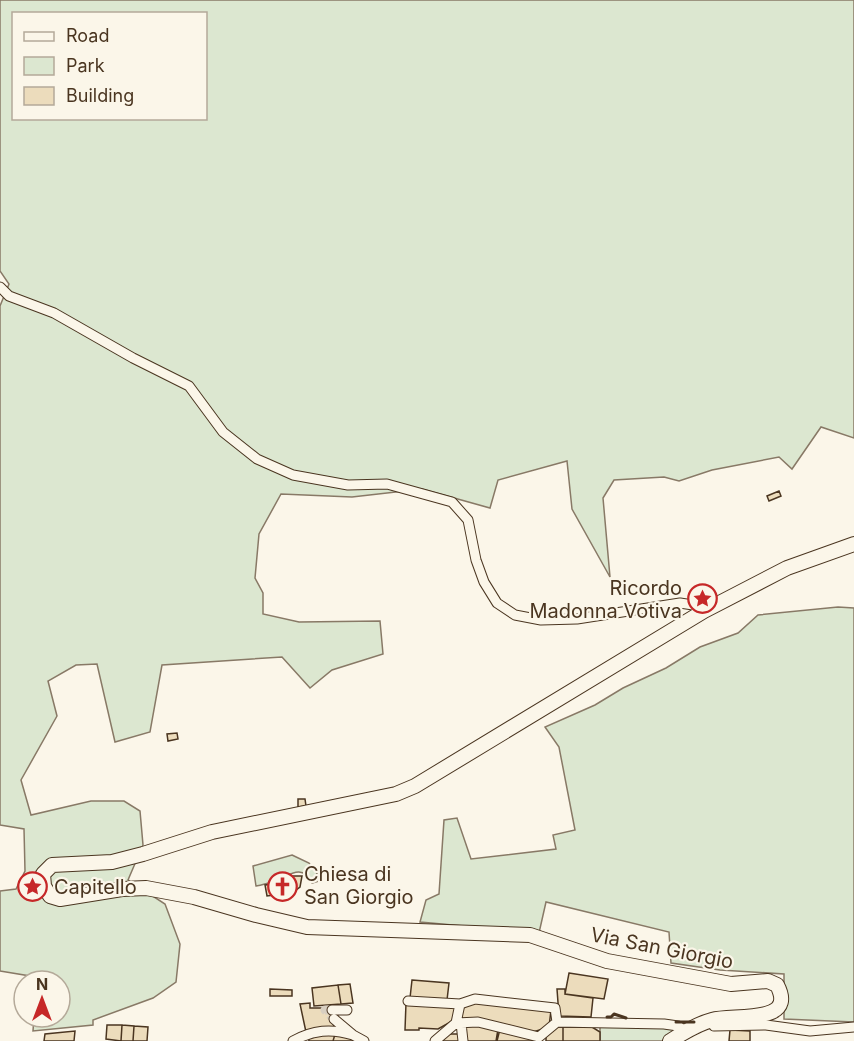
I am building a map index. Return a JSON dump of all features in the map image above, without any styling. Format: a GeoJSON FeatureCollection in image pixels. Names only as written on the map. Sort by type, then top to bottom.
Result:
{"type":"FeatureCollection","features":[{"type":"Feature","properties":{"kind":"street"},"geometry":{"type":"LineString","coordinates":[[0,287],[9,296],[54,313],[133,358],[189,386],[223,432],[258,459],[293,475],[348,485],[387,484],[452,502],[468,520],[476,560],[484,582],[497,603],[515,615],[541,620],[578,619],[680,603],[704,610],[787,568],[854,544]]}},
{"type":"Feature","properties":{"kind":"street","name":"Via San Giorgio"},"geometry":{"type":"LineString","coordinates":[[670,1041],[685,1031],[712,1020],[772,1013],[780,1006],[783,995],[777,985],[768,981],[731,984],[607,961],[530,935],[306,927],[194,897],[146,888],[60,898],[50,896],[44,886],[43,874],[52,865],[112,862],[221,830],[396,794],[415,786],[704,610]]}},
{"type":"Feature","properties":{"kind":"street"},"geometry":{"type":"LineString","coordinates":[[408,1001],[460,1004],[475,999],[555,1008],[557,1022]]}},
{"type":"Feature","properties":{"kind":"street"},"geometry":{"type":"LineString","coordinates":[[460,1004],[459,1023],[463,1041]]}},
{"type":"Feature","properties":{"kind":"street"},"geometry":{"type":"LineString","coordinates":[[347,1010],[333,1014],[353,1035]]}},
{"type":"Feature","properties":{"kind":"street"},"geometry":{"type":"LineString","coordinates":[[712,1020],[714,1026],[766,1025],[810,1031],[854,1027]]}},
{"type":"Feature","properties":{"kind":"street"},"geometry":{"type":"LineString","coordinates":[[435,1041],[459,1023],[478,1022],[538,1039],[557,1022],[664,1024],[678,1026],[685,1031]]}},
{"type":"Feature","properties":{"kind":"street"},"geometry":{"type":"LineString","coordinates":[[292,1041],[305,1034],[336,1030],[364,1041]]}},
{"type":"Feature","properties":{"kind":"green space"},"geometry":{"type":"Polygon","coordinates":[[[0,0],[854,0],[854,438],[821,427],[792,469],[779,457],[712,470],[679,481],[664,477],[614,480],[603,498],[610,577],[572,509],[567,461],[498,480],[490,508],[422,489],[352,497],[281,494],[259,534],[255,578],[263,593],[263,614],[299,622],[380,621],[383,654],[332,670],[310,688],[282,657],[162,665],[150,732],[115,742],[97,664],[76,665],[48,681],[57,716],[21,780],[31,815],[91,801],[124,801],[140,811],[143,845],[128,880],[165,904],[180,944],[176,982],[153,998],[93,1020],[93,1025],[72,1027],[72,969],[12,969],[12,973],[0,971],[0,891],[16,889],[25,871],[24,829],[0,825],[0,306],[9,284],[0,271],[0,0]]]}},
{"type":"Feature","properties":{"kind":"green space"},"geometry":{"type":"Polygon","coordinates":[[[838,607],[854,608],[854,1022],[784,1019],[784,974],[720,970],[671,963],[669,932],[546,902],[539,933],[420,922],[426,900],[439,894],[444,820],[457,818],[471,859],[556,849],[553,835],[575,830],[559,747],[545,727],[595,705],[623,688],[666,668],[700,647],[738,633],[758,615],[838,607]]]}},
{"type":"Feature","properties":{"kind":"green space"},"geometry":{"type":"Polygon","coordinates":[[[292,855],[309,863],[322,880],[312,883],[304,873],[295,872],[256,886],[253,866],[292,855]]]}},
{"type":"Feature","properties":{"kind":"green space"},"geometry":{"type":"Polygon","coordinates":[[[600,1025],[676,1028],[664,1041],[600,1041],[600,1025]]]}},
{"type":"Feature","properties":{"kind":"building"},"geometry":{"type":"Polygon","coordinates":[[[779,491],[781,496],[769,501],[767,496],[779,491]]]}},
{"type":"Feature","properties":{"kind":"building"},"geometry":{"type":"Polygon","coordinates":[[[177,733],[178,739],[168,741],[167,734],[177,733]]]}},
{"type":"Feature","properties":{"kind":"building"},"geometry":{"type":"Polygon","coordinates":[[[298,799],[305,799],[306,806],[298,807],[298,799]]]}},
{"type":"Feature","properties":{"kind":"building","name":"Chiesa di San Giorgio"},"geometry":{"type":"Polygon","coordinates":[[[302,876],[300,887],[292,893],[267,896],[265,885],[286,883],[286,877],[302,876]]]}},
{"type":"Feature","properties":{"kind":"building"},"geometry":{"type":"Polygon","coordinates":[[[569,973],[608,979],[604,999],[565,994],[569,973]]]}},
{"type":"Feature","properties":{"kind":"building"},"geometry":{"type":"Polygon","coordinates":[[[412,980],[449,983],[447,1000],[410,998],[412,980]]]}},
{"type":"Feature","properties":{"kind":"building"},"geometry":{"type":"Polygon","coordinates":[[[350,984],[353,1003],[341,1004],[338,985],[350,984]]]}},
{"type":"Feature","properties":{"kind":"building"},"geometry":{"type":"Polygon","coordinates":[[[338,985],[341,1004],[314,1006],[312,988],[338,985]]]}},
{"type":"Feature","properties":{"kind":"building"},"geometry":{"type":"Polygon","coordinates":[[[270,989],[292,990],[292,996],[270,996],[270,989]]]}},
{"type":"Feature","properties":{"kind":"building"},"geometry":{"type":"Polygon","coordinates":[[[557,989],[565,989],[565,994],[593,998],[591,1017],[559,1016],[557,989]]]}},
{"type":"Feature","properties":{"kind":"building"},"geometry":{"type":"Polygon","coordinates":[[[471,1002],[551,1010],[549,1027],[530,1033],[459,1018],[461,1010],[471,1002]]]}},
{"type":"Feature","properties":{"kind":"building"},"geometry":{"type":"Polygon","coordinates":[[[310,1003],[310,1008],[332,1008],[336,1026],[306,1032],[300,1004],[310,1003]]]}},
{"type":"Feature","properties":{"kind":"building"},"geometry":{"type":"Polygon","coordinates":[[[406,1003],[456,1005],[456,1019],[438,1029],[405,1030],[406,1003]]]}},
{"type":"Feature","properties":{"kind":"building"},"geometry":{"type":"Polygon","coordinates":[[[465,1024],[498,1029],[496,1041],[466,1041],[465,1024]]]}},
{"type":"Feature","properties":{"kind":"building"},"geometry":{"type":"Polygon","coordinates":[[[107,1025],[122,1025],[121,1041],[106,1039],[107,1025]]]}},
{"type":"Feature","properties":{"kind":"building"},"geometry":{"type":"Polygon","coordinates":[[[122,1025],[134,1026],[133,1041],[121,1041],[122,1025]]]}},
{"type":"Feature","properties":{"kind":"building"},"geometry":{"type":"Polygon","coordinates":[[[134,1026],[148,1027],[147,1041],[133,1041],[134,1026]]]}},
{"type":"Feature","properties":{"kind":"building"},"geometry":{"type":"Polygon","coordinates":[[[553,1027],[563,1027],[563,1041],[546,1041],[546,1033],[553,1027]]]}},
{"type":"Feature","properties":{"kind":"building"},"geometry":{"type":"Polygon","coordinates":[[[563,1027],[592,1027],[600,1032],[600,1041],[563,1041],[563,1027]]]}},
{"type":"Feature","properties":{"kind":"building"},"geometry":{"type":"Polygon","coordinates":[[[500,1029],[536,1041],[497,1041],[500,1029]]]}},
{"type":"Feature","properties":{"kind":"building"},"geometry":{"type":"Polygon","coordinates":[[[730,1030],[750,1031],[750,1041],[729,1041],[730,1030]]]}},
{"type":"Feature","properties":{"kind":"building"},"geometry":{"type":"Polygon","coordinates":[[[75,1031],[74,1041],[44,1041],[45,1034],[75,1031]]]}},
{"type":"Feature","properties":{"kind":"building"},"geometry":{"type":"Polygon","coordinates":[[[336,1031],[360,1041],[333,1041],[336,1031]]]}},
{"type":"Feature","properties":{"kind":"building"},"geometry":{"type":"Polygon","coordinates":[[[336,1031],[333,1041],[309,1041],[308,1036],[336,1031]]]}},
{"type":"Feature","properties":{"kind":"building"},"geometry":{"type":"Polygon","coordinates":[[[445,1034],[459,1034],[459,1041],[437,1041],[445,1034]]]}},
{"type":"Feature","properties":{"kind":"tunnel"},"geometry":{"type":"LineString","coordinates":[[332,1010],[325,1010],[334,1019]]}},
{"type":"Feature","properties":{"kind":"wall"},"geometry":{"type":"LineString","coordinates":[[607,1017],[614,1014],[626,1018]]}},
{"type":"Feature","properties":{"kind":"wall"},"geometry":{"type":"LineString","coordinates":[[676,1022],[694,1022]]}},
{"type":"Feature","properties":{"kind":"place","name":"Ricordo Madonna Votiva"},"geometry":{"type":"Point","coordinates":[703,599]}},
{"type":"Feature","properties":{"kind":"place","name":"Chiesa di San Giorgio"},"geometry":{"type":"Point","coordinates":[283,886]}},
{"type":"Feature","properties":{"kind":"place","name":"Capitello"},"geometry":{"type":"Point","coordinates":[33,887]}}]}
